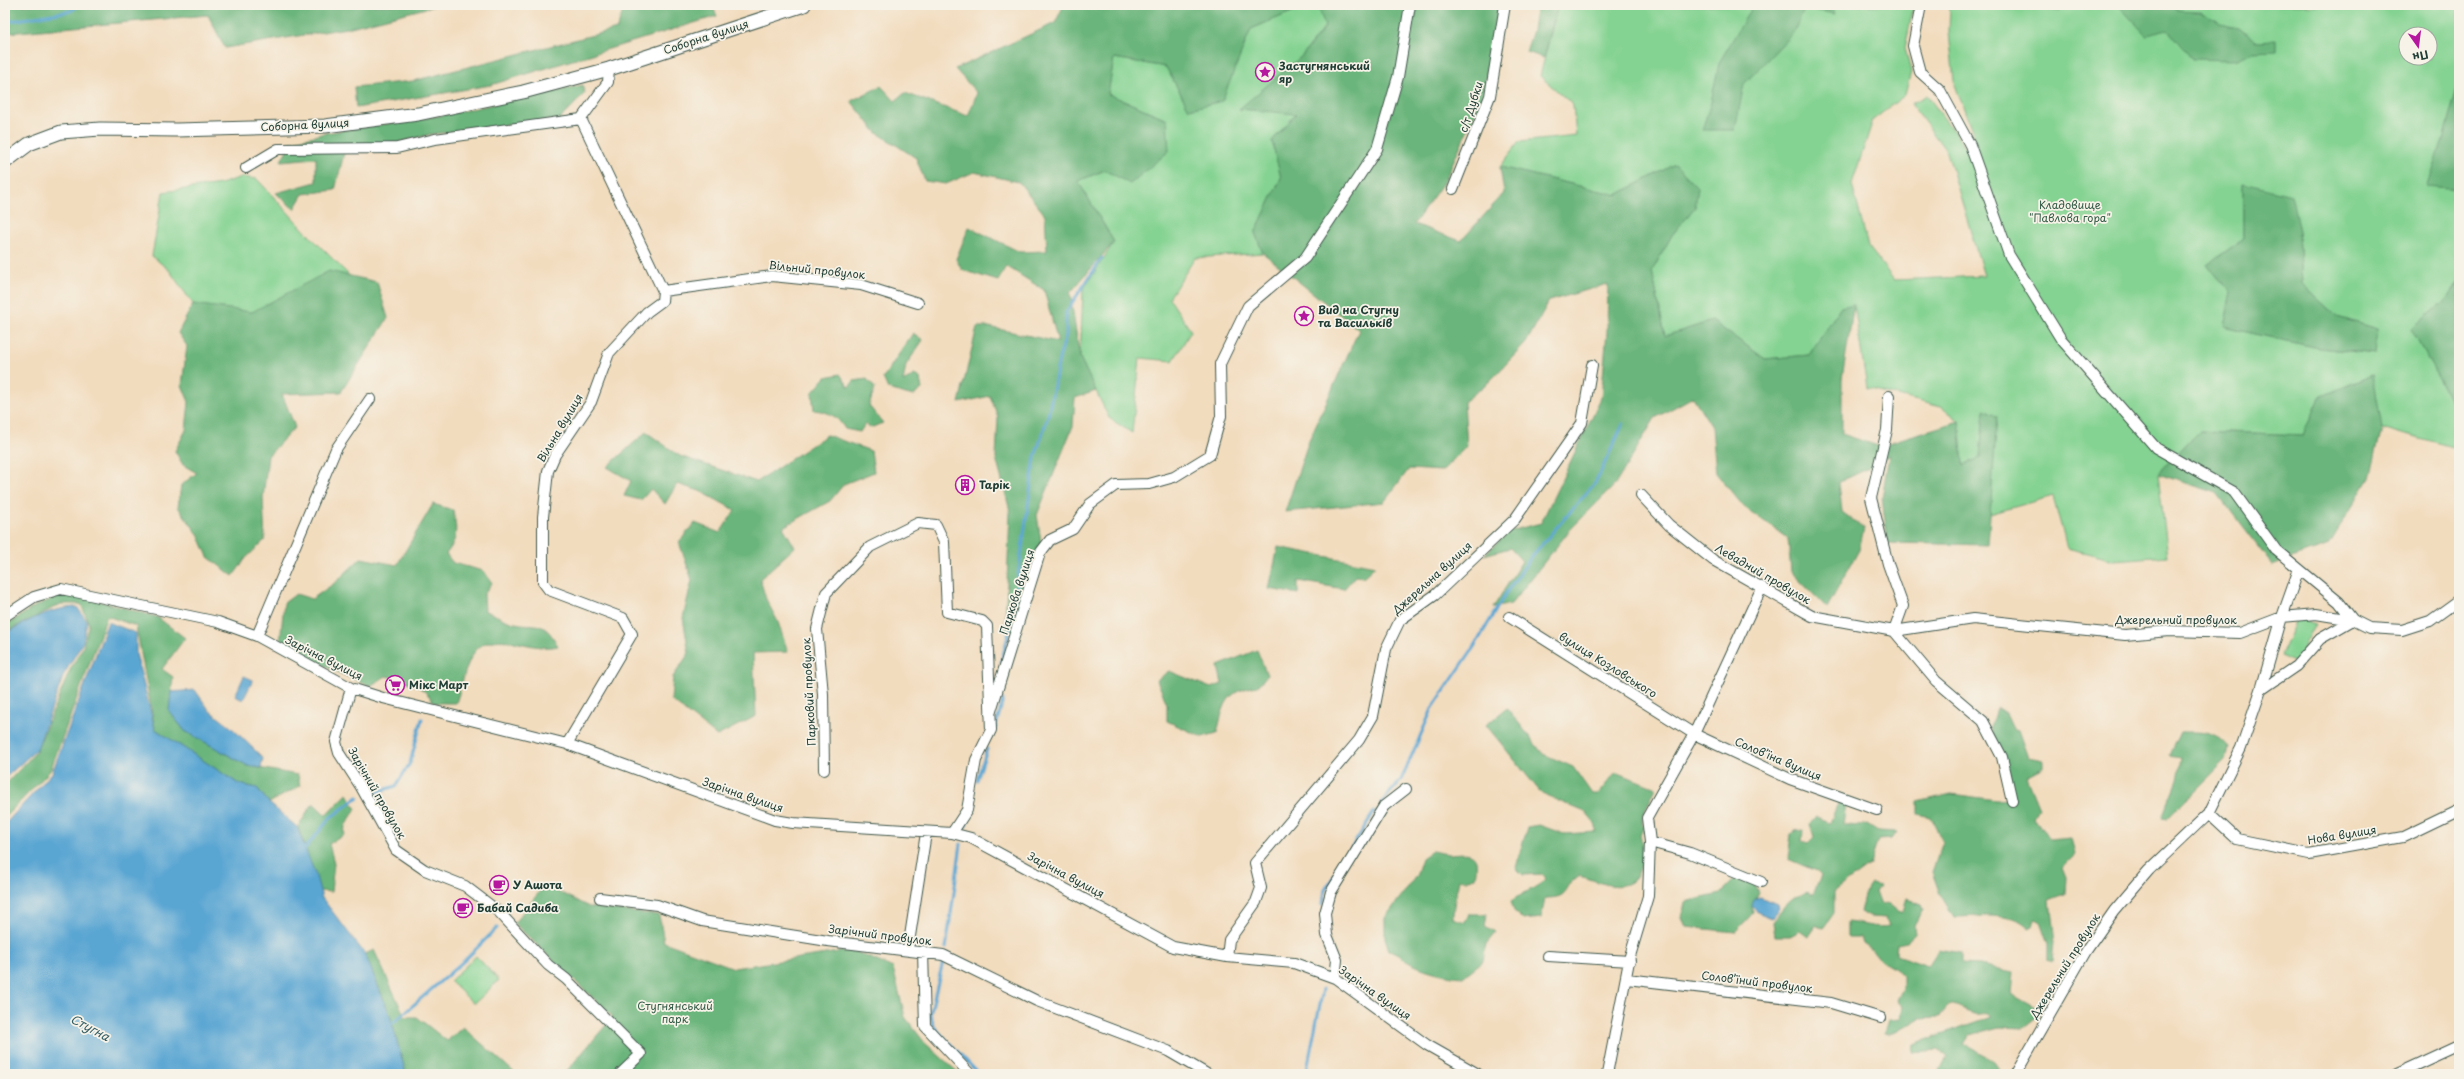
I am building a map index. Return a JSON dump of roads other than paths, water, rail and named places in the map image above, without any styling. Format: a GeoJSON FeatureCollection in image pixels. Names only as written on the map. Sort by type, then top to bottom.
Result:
{"type":"FeatureCollection","features":[{"type":"Feature","properties":{"kind":"main road","name":"Соборна вулиця"},"geometry":{"type":"LineString","coordinates":[[5,162],[29,144],[61,132],[100,128],[177,130],[325,126],[418,114],[523,92],[609,70],[804,5]]}},
{"type":"Feature","properties":{"kind":"street","name":"Паркова вулиця"},"geometry":{"type":"LineString","coordinates":[[990,714],[1040,553],[1050,540],[1073,529],[1090,504],[1116,486],[1150,484],[1174,477],[1210,455],[1220,416],[1220,364],[1248,306],[1305,258],[1378,150],[1395,86],[1410,5]]}},
{"type":"Feature","properties":{"kind":"street","name":"с/т Дубки"},"geometry":{"type":"LineString","coordinates":[[1453,189],[1490,96],[1505,5]]}},
{"type":"Feature","properties":{"kind":"street"},"geometry":{"type":"LineString","coordinates":[[1921,5],[1913,46],[1920,72],[1940,90],[1970,145],[2009,255],[2061,339],[2156,448],[2234,492],[2276,550],[2339,602],[2353,620],[2369,628],[2402,630],[2430,621],[2459,600]]}},
{"type":"Feature","properties":{"kind":"street"},"geometry":{"type":"LineString","coordinates":[[609,70],[608,82],[581,119],[663,291]]}},
{"type":"Feature","properties":{"kind":"street","name":"Соборна вулиця"},"geometry":{"type":"LineString","coordinates":[[246,168],[278,149],[397,148],[435,139],[581,119]]}},
{"type":"Feature","properties":{"kind":"street","name":"Вільний провулок"},"geometry":{"type":"LineString","coordinates":[[663,291],[772,276],[861,285],[918,303]]}},
{"type":"Feature","properties":{"kind":"street","name":"Вільна вулиця"},"geometry":{"type":"LineString","coordinates":[[567,744],[632,634],[623,618],[549,590],[543,582],[543,517],[548,471],[556,455],[590,402],[609,353],[647,312],[662,302],[663,291]]}},
{"type":"Feature","properties":{"kind":"street","name":"Джерельна вулиця"},"geometry":{"type":"LineString","coordinates":[[1228,957],[1229,940],[1256,902],[1261,888],[1255,863],[1359,740],[1374,716],[1386,649],[1400,620],[1435,595],[1515,519],[1582,423],[1592,365]]}},
{"type":"Feature","properties":{"kind":"street"},"geometry":{"type":"LineString","coordinates":[[1889,396],[1887,430],[1871,498],[1888,564],[1903,606],[1894,631],[1936,681],[1983,721],[2002,757],[2012,801]]}},
{"type":"Feature","properties":{"kind":"street"},"geometry":{"type":"LineString","coordinates":[[257,636],[336,449],[370,398]]}},
{"type":"Feature","properties":{"kind":"street","name":"Левадний провулок"},"geometry":{"type":"LineString","coordinates":[[1641,495],[1669,525],[1713,560],[1812,616],[1894,631],[1973,619],[1992,622]]}},
{"type":"Feature","properties":{"kind":"street","name":"Парковий провулок"},"geometry":{"type":"LineString","coordinates":[[824,770],[823,694],[817,629],[826,593],[870,547],[918,523],[936,525],[944,542],[947,612],[982,621],[987,626],[991,730],[976,760],[967,810],[952,833]]}},
{"type":"Feature","properties":{"kind":"street"},"geometry":{"type":"LineString","coordinates":[[2282,617],[2298,569]]}},
{"type":"Feature","properties":{"kind":"street"},"geometry":{"type":"LineString","coordinates":[[1608,1074],[1628,979],[1630,961],[1648,896],[1650,842],[1647,818],[1694,734],[1762,587]]}},
{"type":"Feature","properties":{"kind":"street","name":"Зарічна вулиця"},"geometry":{"type":"LineString","coordinates":[[5,616],[34,597],[61,589],[218,622],[257,636],[351,688],[383,698],[567,744],[775,820],[926,833],[952,833],[971,838],[1173,947],[1228,957],[1277,963],[1294,963],[1335,978],[1427,1045],[1478,1074]]}},
{"type":"Feature","properties":{"kind":"street","name":"Джерельний провулок"},"geometry":{"type":"LineString","coordinates":[[1992,622],[2124,634],[2169,632],[2240,633],[2282,617],[2316,614],[2353,620]]}},
{"type":"Feature","properties":{"kind":"street","name":"вулиця Козловського"},"geometry":{"type":"LineString","coordinates":[[1510,617],[1694,734]]}},
{"type":"Feature","properties":{"kind":"street","name":"Джерельний провулок"},"geometry":{"type":"LineString","coordinates":[[2015,1074],[2086,951],[2114,911],[2150,870],[2209,813],[2241,748],[2261,690],[2282,617]]}},
{"type":"Feature","properties":{"kind":"street"},"geometry":{"type":"LineString","coordinates":[[2261,690],[2296,666],[2320,639],[2353,620]]}},
{"type":"Feature","properties":{"kind":"street","name":"Зарічний провулок"},"geometry":{"type":"LineString","coordinates":[[351,688],[336,742],[339,753],[361,787],[396,850],[425,870],[465,886],[499,912],[524,940],[641,1054],[620,1074]]}},
{"type":"Feature","properties":{"kind":"street","name":"Соловʼїна вулиця"},"geometry":{"type":"LineString","coordinates":[[1694,734],[1790,779],[1877,810]]}},
{"type":"Feature","properties":{"kind":"street"},"geometry":{"type":"LineString","coordinates":[[1335,978],[1337,960],[1327,935],[1325,913],[1331,892],[1384,806],[1406,789]]}},
{"type":"Feature","properties":{"kind":"street","name":"Нова вулиця"},"geometry":{"type":"LineString","coordinates":[[2209,813],[2237,839],[2309,854],[2403,837],[2459,810]]}},
{"type":"Feature","properties":{"kind":"street"},"geometry":{"type":"LineString","coordinates":[[908,949],[926,833]]}},
{"type":"Feature","properties":{"kind":"street"},"geometry":{"type":"LineString","coordinates":[[1650,842],[1690,853],[1761,882]]}},
{"type":"Feature","properties":{"kind":"street","name":"Зарічний провулок"},"geometry":{"type":"LineString","coordinates":[[600,898],[657,905],[685,916],[709,922],[828,941],[908,949],[943,955],[1037,1001],[1168,1051],[1207,1074]]}},
{"type":"Feature","properties":{"kind":"street"},"geometry":{"type":"LineString","coordinates":[[923,951],[925,1026],[970,1074]]}},
{"type":"Feature","properties":{"kind":"street"},"geometry":{"type":"LineString","coordinates":[[1548,956],[1630,961]]}},
{"type":"Feature","properties":{"kind":"street","name":"Соловʼїний провулок"},"geometry":{"type":"LineString","coordinates":[[1628,979],[1831,1003],[1881,1018]]}},
{"type":"Feature","properties":{"kind":"street"},"geometry":{"type":"LineString","coordinates":[[2396,1074],[2459,1045]]}},
{"type":"Feature","properties":{"kind":"water"},"geometry":{"type":"Polygon","coordinates":[[[77,607],[87,621],[83,642],[64,674],[37,749],[5,778],[5,634],[22,624],[49,612],[77,607]]]}},
{"type":"Feature","properties":{"kind":"water","name":"Стугна"},"geometry":{"type":"Polygon","coordinates":[[[108,622],[136,633],[136,654],[155,729],[239,784],[257,788],[269,803],[297,827],[316,876],[322,898],[365,954],[390,1015],[406,1074],[5,1074],[5,824],[52,773],[108,622]]]}},
{"type":"Feature","properties":{"kind":"water"},"geometry":{"type":"Polygon","coordinates":[[[244,676],[253,680],[243,700],[235,696],[244,676]]]}},
{"type":"Feature","properties":{"kind":"water"},"geometry":{"type":"Polygon","coordinates":[[[195,690],[210,711],[232,728],[263,758],[261,768],[248,766],[185,731],[169,711],[171,692],[195,690]]]}},
{"type":"Feature","properties":{"kind":"water"},"geometry":{"type":"Polygon","coordinates":[[[1760,897],[1777,904],[1778,910],[1772,918],[1757,912],[1752,906],[1754,899],[1760,897]]]}},
{"type":"Feature","properties":{"kind":"waterway"},"geometry":{"type":"LineString","coordinates":[[5,22],[71,11],[79,5]]}},
{"type":"Feature","properties":{"kind":"waterway"},"geometry":{"type":"LineString","coordinates":[[1001,662],[1011,625],[1035,457],[1048,416],[1059,359],[1066,335],[1066,312],[1102,258]]}},
{"type":"Feature","properties":{"kind":"waterway"},"geometry":{"type":"LineString","coordinates":[[1381,803],[1401,780],[1432,709],[1476,644],[1506,593],[1532,556],[1596,482],[1623,424]]}},
{"type":"Feature","properties":{"kind":"waterway"},"geometry":{"type":"LineString","coordinates":[[995,729],[1003,700]]}},
{"type":"Feature","properties":{"kind":"waterway"},"geometry":{"type":"LineString","coordinates":[[373,793],[396,786],[410,763],[422,719]]}},
{"type":"Feature","properties":{"kind":"waterway"},"geometry":{"type":"LineString","coordinates":[[977,780],[987,749]]}},
{"type":"Feature","properties":{"kind":"waterway"},"geometry":{"type":"LineString","coordinates":[[303,851],[330,818],[358,797]]}},
{"type":"Feature","properties":{"kind":"waterway"},"geometry":{"type":"LineString","coordinates":[[1323,904],[1325,890],[1374,812]]}},
{"type":"Feature","properties":{"kind":"waterway"},"geometry":{"type":"LineString","coordinates":[[965,828],[970,813]]}},
{"type":"Feature","properties":{"kind":"waterway"},"geometry":{"type":"LineString","coordinates":[[946,948],[961,844]]}},
{"type":"Feature","properties":{"kind":"waterway"},"geometry":{"type":"LineString","coordinates":[[393,1023],[466,959],[497,928]]}},
{"type":"Feature","properties":{"kind":"waterway"},"geometry":{"type":"LineString","coordinates":[[1329,953],[1332,967]]}},
{"type":"Feature","properties":{"kind":"waterway"},"geometry":{"type":"LineString","coordinates":[[943,962],[930,1015],[935,1028],[979,1074]]}},
{"type":"Feature","properties":{"kind":"waterway"},"geometry":{"type":"LineString","coordinates":[[1306,1074],[1323,989]]}},
{"type":"Feature","properties":{"kind":"place","name":"Застугнянський яр"},"geometry":{"type":"Point","coordinates":[1265,72]}},
{"type":"Feature","properties":{"kind":"place","name":"Вид на Стугну та Васильків"},"geometry":{"type":"Point","coordinates":[1304,316]}},
{"type":"Feature","properties":{"kind":"place","name":"Тарік"},"geometry":{"type":"Point","coordinates":[965,485]}},
{"type":"Feature","properties":{"kind":"place","name":"Мікс Март"},"geometry":{"type":"Point","coordinates":[395,685]}},
{"type":"Feature","properties":{"kind":"place","name":"У Ашота"},"geometry":{"type":"Point","coordinates":[499,885]}},
{"type":"Feature","properties":{"kind":"place","name":"Бабай Садиба"},"geometry":{"type":"Point","coordinates":[463,908]}},
{"type":"Feature","properties":{"kind":"park label","name":"Кладовище \"Павлова гора\""},"geometry":{"type":"Point","coordinates":[2070,211]}},
{"type":"Feature","properties":{"kind":"park label","name":"Стугнянський парк"},"geometry":{"type":"Point","coordinates":[675,1012]}}]}
